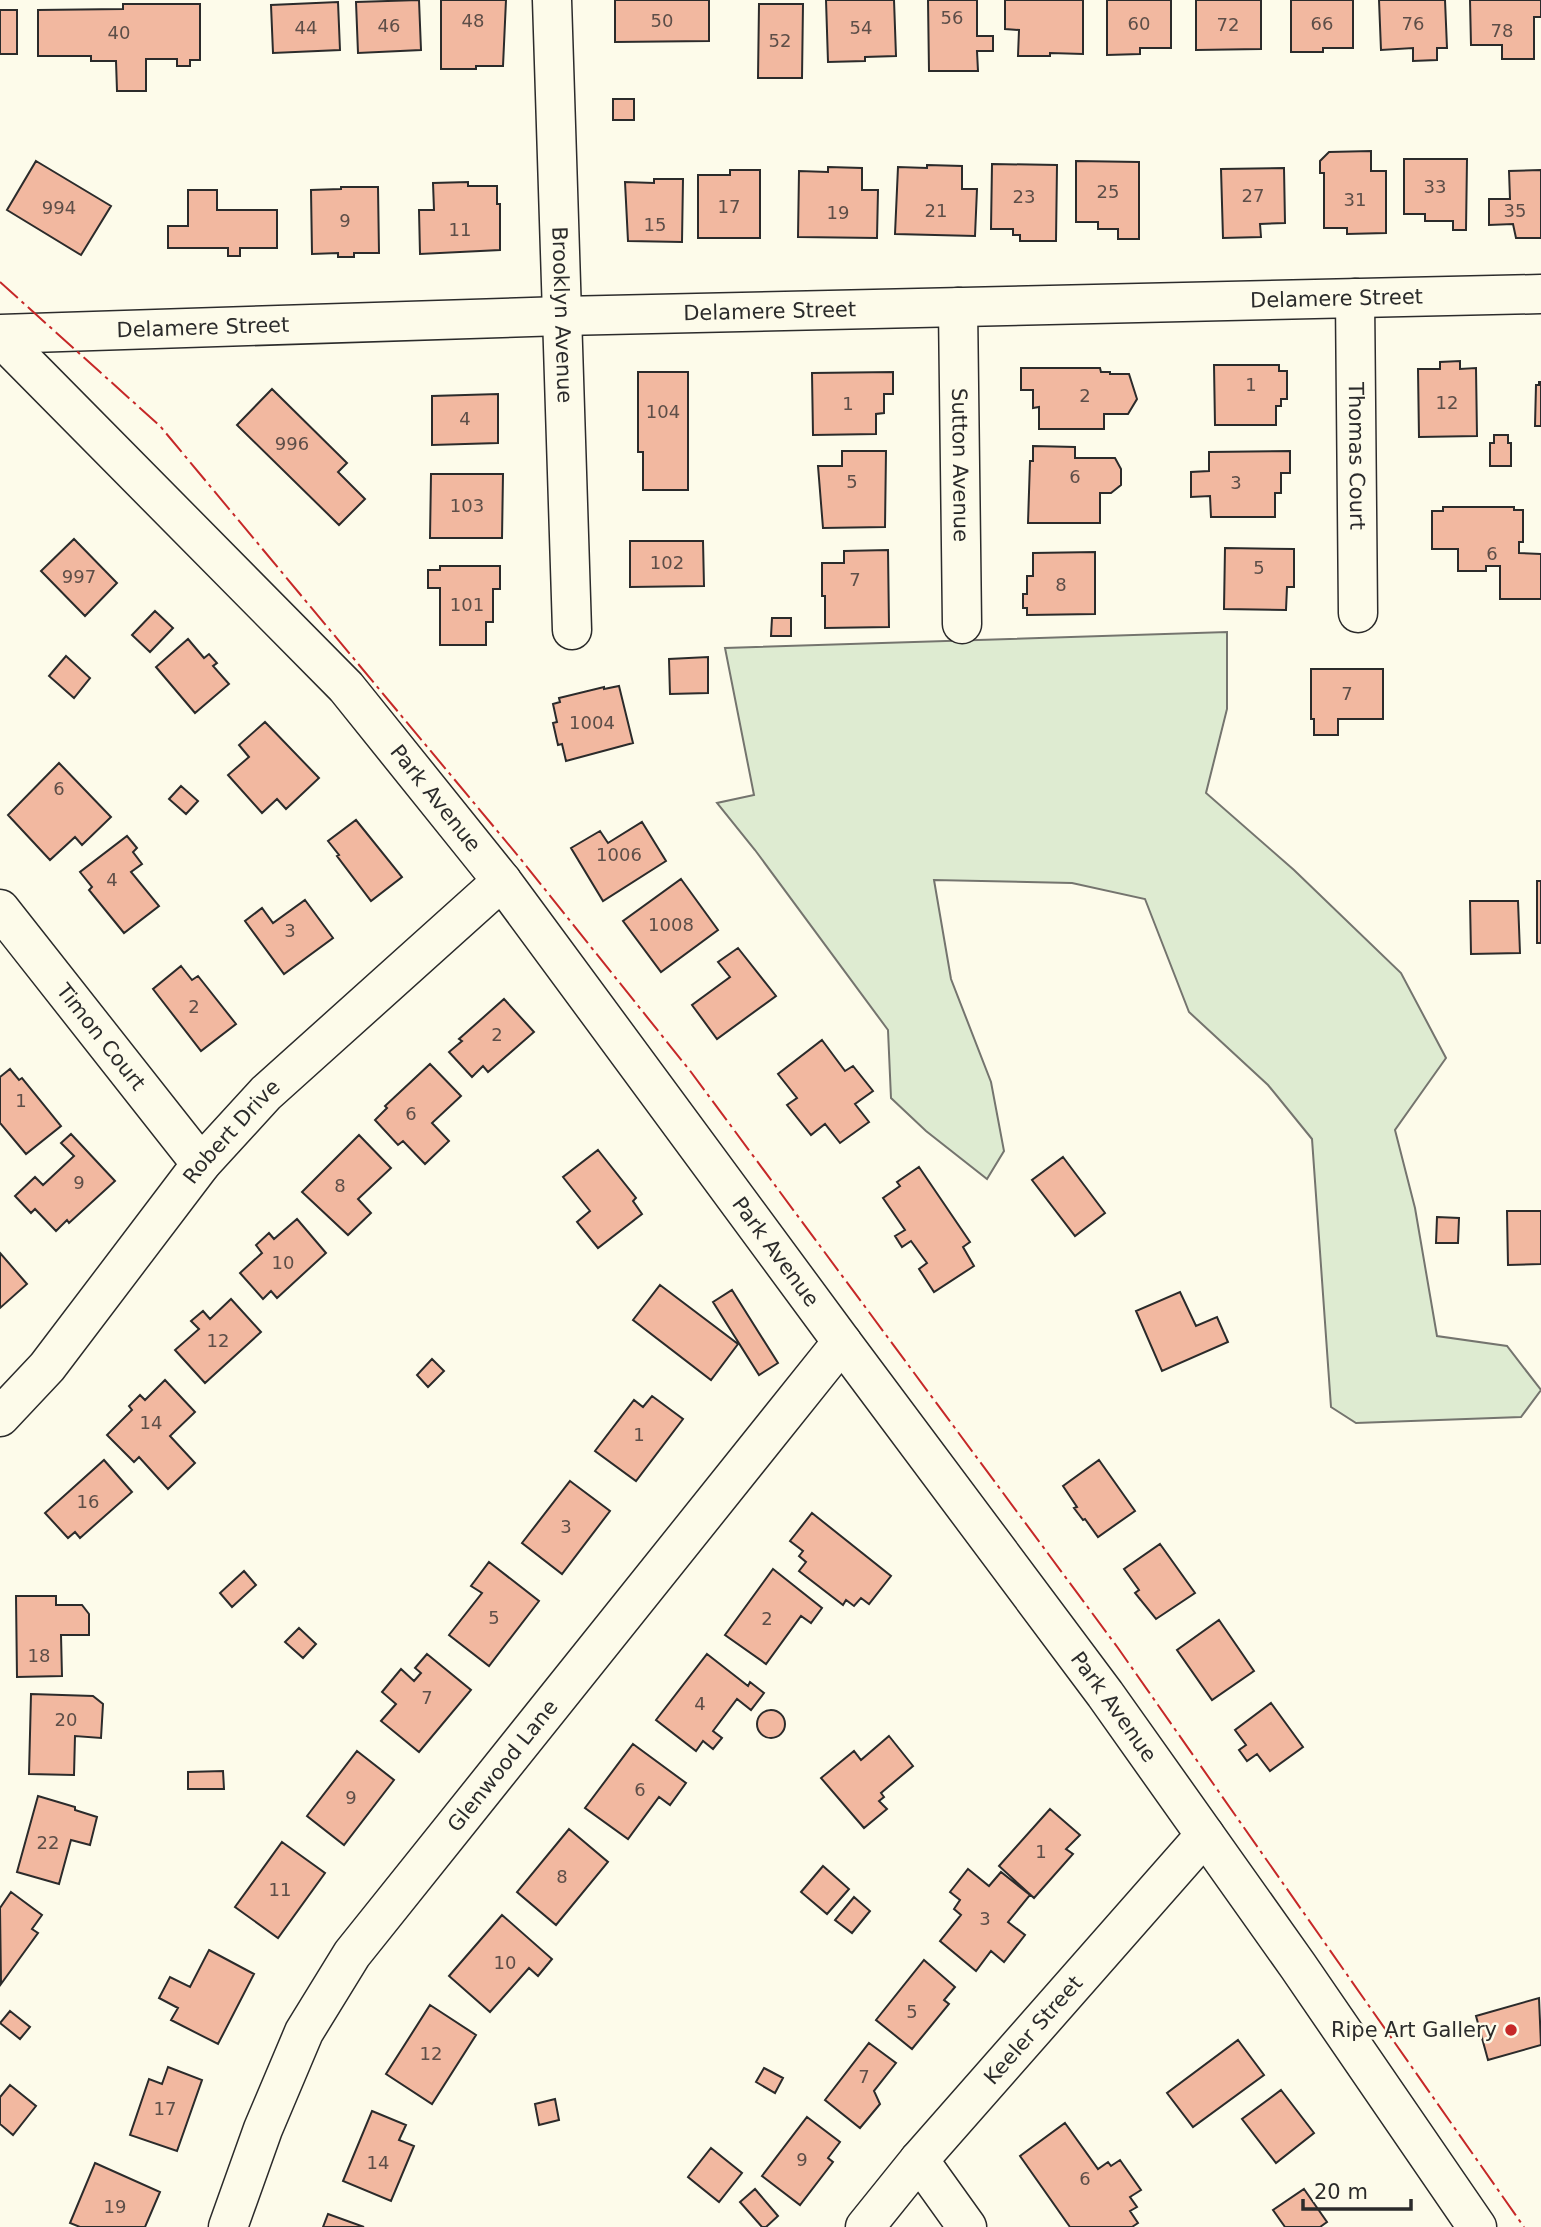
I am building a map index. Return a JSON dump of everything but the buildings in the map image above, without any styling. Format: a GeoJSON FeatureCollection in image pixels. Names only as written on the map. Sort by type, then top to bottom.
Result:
{"type":"FeatureCollection","features":[{"type":"Feature","properties":{"kind":"street","name":"Brooklyn Avenue"},"geometry":{"type":"LineString","coordinates":[[552,0],[572,630]]}},
{"type":"Feature","properties":{"kind":"street","name":"Delamere Street"},"geometry":{"type":"LineString","coordinates":[[0,335],[562,316],[1541,294]]}},
{"type":"Feature","properties":{"kind":"street","name":"Thomas Court"},"geometry":{"type":"LineString","coordinates":[[1355,298],[1358,612]]}},
{"type":"Feature","properties":{"kind":"street","name":"Sutton Avenue"},"geometry":{"type":"LineString","coordinates":[[958,307],[962,624]]}},
{"type":"Feature","properties":{"kind":"street","name":"Park Avenue"},"geometry":{"type":"LineString","coordinates":[[0,335],[346,687],[502,881],[1105,1694],[1206,1835],[1477,2227]]}},
{"type":"Feature","properties":{"kind":"street","name":"Robert Drive"},"geometry":{"type":"LineString","coordinates":[[0,1418],[47,1367],[201,1164],[266,1093],[502,881]]}},
{"type":"Feature","properties":{"kind":"street","name":"Timon Court"},"geometry":{"type":"LineString","coordinates":[[0,909],[201,1164]]}},
{"type":"Feature","properties":{"kind":"street","name":"Glenwood Lane"},"geometry":{"type":"LineString","coordinates":[[228,2227],[263,2129],[304,2032],[352,1954],[842,1342]]}},
{"type":"Feature","properties":{"kind":"street","name":"Keeler Street"},"geometry":{"type":"LineString","coordinates":[[865,2227],[919,2160],[1206,1835]]}},
{"type":"Feature","properties":{"kind":"street"},"geometry":{"type":"LineString","coordinates":[[919,2160],[967,2227]]}},
{"type":"Feature","properties":{"kind":"green space"},"geometry":{"type":"Polygon","coordinates":[[[1227,632],[1227,709],[1206,793],[1294,870],[1401,973],[1446,1058],[1395,1130],[1415,1208],[1437,1336],[1507,1346],[1541,1390],[1521,1417],[1356,1423],[1331,1407],[1312,1139],[1268,1085],[1189,1012],[1145,899],[1072,883],[934,880],[951,979],[991,1082],[1004,1151],[987,1179],[926,1131],[891,1098],[888,1030],[717,803],[754,795],[725,648],[1227,632]]]}},
{"type":"Feature","properties":{"kind":"power"},"geometry":{"type":"LineString","coordinates":[[0,282],[160,426],[519,857],[691,1072],[1118,1648],[1524,2227]]}},
{"type":"Feature","properties":{"kind":"place","name":"Ripe Art Gallery"},"geometry":{"type":"Point","coordinates":[1511,2030]}}]}
